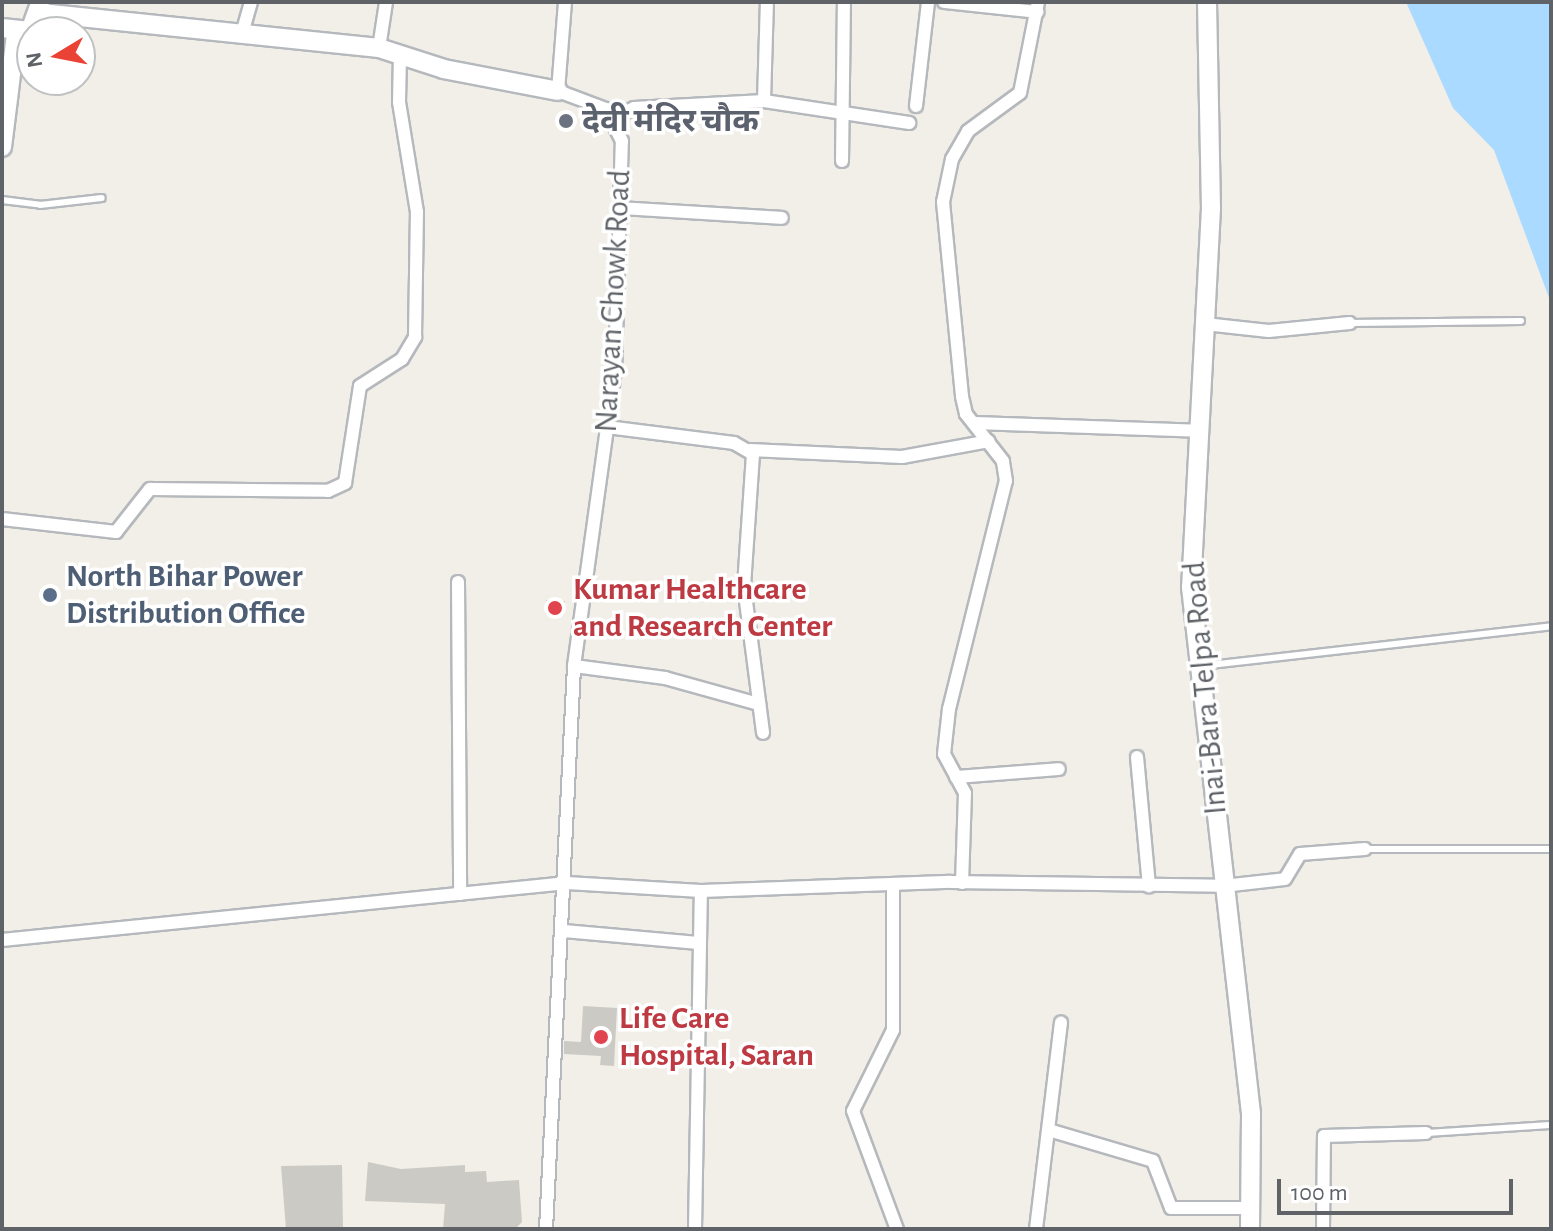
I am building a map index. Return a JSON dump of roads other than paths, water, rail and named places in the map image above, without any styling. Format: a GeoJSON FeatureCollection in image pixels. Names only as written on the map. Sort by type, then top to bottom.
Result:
{"type":"FeatureCollection","features":[{"type":"Feature","properties":{"kind":"street"},"geometry":{"type":"LineString","coordinates":[[243,30],[251,2]]}},
{"type":"Feature","properties":{"kind":"street"},"geometry":{"type":"LineString","coordinates":[[379,48],[386,2]]}},
{"type":"Feature","properties":{"kind":"street"},"geometry":{"type":"LineString","coordinates":[[558,91],[565,2]]}},
{"type":"Feature","properties":{"kind":"street"},"geometry":{"type":"LineString","coordinates":[[764,101],[767,2]]}},
{"type":"Feature","properties":{"kind":"street"},"geometry":{"type":"LineString","coordinates":[[842,161],[838,108],[844,2]]}},
{"type":"Feature","properties":{"kind":"street"},"geometry":{"type":"LineString","coordinates":[[916,106],[928,2]]}},
{"type":"Feature","properties":{"kind":"street"},"geometry":{"type":"LineString","coordinates":[[944,2],[1037,7],[1020,93],[968,131],[952,159],[943,202],[962,396],[974,423],[1003,461],[1005,505],[949,709],[944,754],[965,793],[962,883]]}},
{"type":"Feature","properties":{"kind":"street","name":"Inai-Bara Telpa Road"},"geometry":{"type":"LineString","coordinates":[[1207,2],[1211,208],[1191,587],[1251,1114],[1250,1229]]}},
{"type":"Feature","properties":{"kind":"street"},"geometry":{"type":"LineString","coordinates":[[2,147],[9,31],[35,26],[40,8],[379,48],[558,91],[615,117],[634,108],[764,101],[838,108],[909,123]]}},
{"type":"Feature","properties":{"kind":"street"},"geometry":{"type":"LineString","coordinates":[[2,519],[116,532],[150,489],[328,491],[345,483],[360,386],[402,359],[415,337],[417,212],[400,55]]}},
{"type":"Feature","properties":{"kind":"street","name":"Narayan Chowk Road"},"geometry":{"type":"LineString","coordinates":[[546,1229],[567,883],[574,666],[607,427],[620,208],[615,117]]}},
{"type":"Feature","properties":{"kind":"street"},"geometry":{"type":"LineString","coordinates":[[620,208],[782,218]]}},
{"type":"Feature","properties":{"kind":"street"},"geometry":{"type":"LineString","coordinates":[[1205,324],[1269,331],[1350,323]]}},
{"type":"Feature","properties":{"kind":"street"},"geometry":{"type":"LineString","coordinates":[[974,423],[1199,431]]}},
{"type":"Feature","properties":{"kind":"street"},"geometry":{"type":"LineString","coordinates":[[607,427],[750,450],[902,457],[989,441]]}},
{"type":"Feature","properties":{"kind":"street"},"geometry":{"type":"LineString","coordinates":[[750,450],[744,586],[763,733]]}},
{"type":"Feature","properties":{"kind":"street"},"geometry":{"type":"LineString","coordinates":[[458,582],[460,894]]}},
{"type":"Feature","properties":{"kind":"street"},"geometry":{"type":"LineString","coordinates":[[574,666],[665,678],[759,704]]}},
{"type":"Feature","properties":{"kind":"street"},"geometry":{"type":"LineString","coordinates":[[1137,757],[1149,886]]}},
{"type":"Feature","properties":{"kind":"street"},"geometry":{"type":"LineString","coordinates":[[956,777],[1059,769]]}},
{"type":"Feature","properties":{"kind":"street"},"geometry":{"type":"LineString","coordinates":[[2,940],[567,883],[701,891],[962,883],[1223,886],[1285,879],[1300,854],[1365,849]]}},
{"type":"Feature","properties":{"kind":"street"},"geometry":{"type":"LineString","coordinates":[[893,885],[893,1030],[853,1111],[897,1229]]}},
{"type":"Feature","properties":{"kind":"street"},"geometry":{"type":"LineString","coordinates":[[695,1229],[701,891]]}},
{"type":"Feature","properties":{"kind":"street"},"geometry":{"type":"LineString","coordinates":[[564,931],[698,943]]}},
{"type":"Feature","properties":{"kind":"street"},"geometry":{"type":"LineString","coordinates":[[1036,1229],[1052,1131],[1061,1023]]}},
{"type":"Feature","properties":{"kind":"street"},"geometry":{"type":"LineString","coordinates":[[1052,1131],[1153,1161],[1171,1208],[1250,1208]]}},
{"type":"Feature","properties":{"kind":"street"},"geometry":{"type":"LineString","coordinates":[[1323,1229],[1324,1136],[1426,1133]]}},
{"type":"Feature","properties":{"kind":"lane"},"geometry":{"type":"LineString","coordinates":[[2,200],[40,205],[102,198]]}},
{"type":"Feature","properties":{"kind":"lane"},"geometry":{"type":"LineString","coordinates":[[1350,323],[1521,321]]}},
{"type":"Feature","properties":{"kind":"lane"},"geometry":{"type":"LineString","coordinates":[[1198,666],[1551,626]]}},
{"type":"Feature","properties":{"kind":"lane"},"geometry":{"type":"LineString","coordinates":[[1365,849],[1551,849]]}},
{"type":"Feature","properties":{"kind":"lane"},"geometry":{"type":"LineString","coordinates":[[1426,1133],[1551,1125]]}},
{"type":"Feature","properties":{"kind":"water"},"geometry":{"type":"Polygon","coordinates":[[[1406,2],[1551,2],[1551,303],[1494,150],[1453,108],[1406,2]]]}},
{"type":"Feature","properties":{"kind":"place","name":"देवी मंदिर चौक"},"geometry":{"type":"Point","coordinates":[566,121]}},
{"type":"Feature","properties":{"kind":"place","name":"North Bihar Power Distribution Office"},"geometry":{"type":"Point","coordinates":[50,595]}},
{"type":"Feature","properties":{"kind":"place","name":"Kumar Healthcare and Research Center"},"geometry":{"type":"Point","coordinates":[555,608]}},
{"type":"Feature","properties":{"kind":"place","name":"Life Care Hospital, Saran"},"geometry":{"type":"Point","coordinates":[601,1037]}}]}
